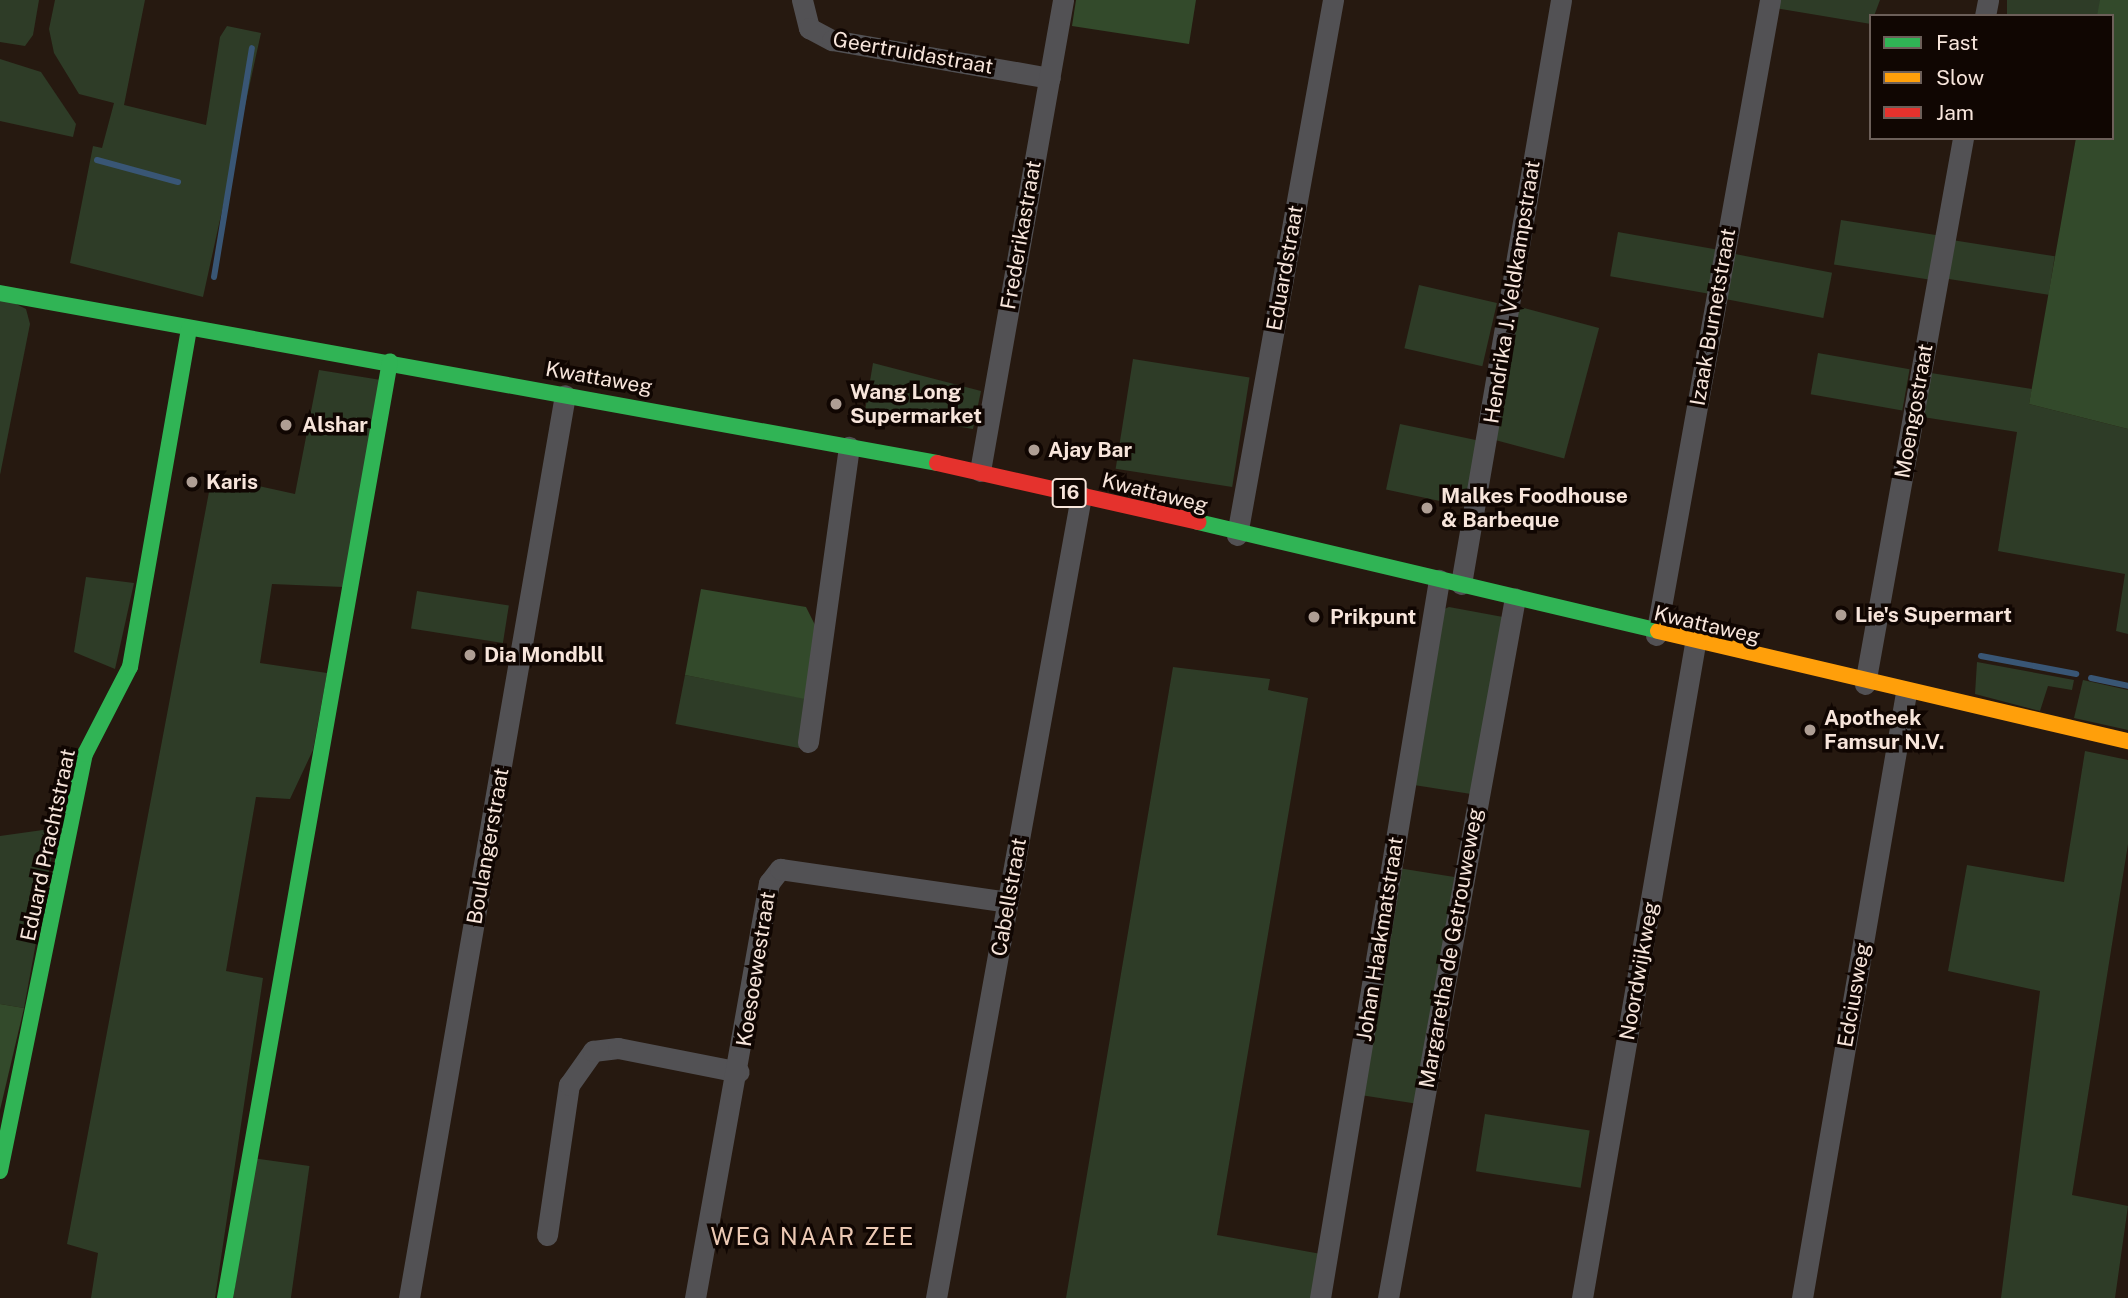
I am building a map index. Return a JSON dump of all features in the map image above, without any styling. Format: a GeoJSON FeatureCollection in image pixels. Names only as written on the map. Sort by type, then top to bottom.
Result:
{"type":"FeatureCollection","features":[{"type":"Feature","properties":{"kind":"main road","name":"Kwattaweg"},"geometry":{"type":"LineString","coordinates":[[0,293],[390,361],[980,471],[1237,535],[1461,584],[1656,635],[2128,741]]}},
{"type":"Feature","properties":{"kind":"main road","name":"Eduard Prachtstraat"},"geometry":{"type":"LineString","coordinates":[[0,1171],[85,754],[130,667],[189,328]]}},
{"type":"Feature","properties":{"kind":"main road"},"geometry":{"type":"LineString","coordinates":[[225,1298],[390,361]]}},
{"type":"Feature","properties":{"kind":"street","name":"Geertruidastraat"},"geometry":{"type":"LineString","coordinates":[[802,0],[809,28],[832,40],[1050,78]]}},
{"type":"Feature","properties":{"kind":"street","name":"Frederikastraat"},"geometry":{"type":"LineString","coordinates":[[980,471],[1063,0]]}},
{"type":"Feature","properties":{"kind":"street","name":"Eduardstraat"},"geometry":{"type":"LineString","coordinates":[[1237,535],[1333,0]]}},
{"type":"Feature","properties":{"kind":"street","name":"Hendrika J. Veldkampstraat"},"geometry":{"type":"LineString","coordinates":[[1461,584],[1561,0]]}},
{"type":"Feature","properties":{"kind":"street","name":"Izaak Burnetstraat"},"geometry":{"type":"LineString","coordinates":[[1656,635],[1770,0]]}},
{"type":"Feature","properties":{"kind":"street","name":"Moengostraat"},"geometry":{"type":"LineString","coordinates":[[1865,684],[1963,140]]}},
{"type":"Feature","properties":{"kind":"street","name":"Boulangerstraat"},"geometry":{"type":"LineString","coordinates":[[409,1298],[565,394]]}},
{"type":"Feature","properties":{"kind":"street"},"geometry":{"type":"LineString","coordinates":[[807,742],[849,447]]}},
{"type":"Feature","properties":{"kind":"street","name":"Cabellstraat"},"geometry":{"type":"LineString","coordinates":[[936,1298],[1081,496]]}},
{"type":"Feature","properties":{"kind":"street","name":"Johan Haakmatstraat"},"geometry":{"type":"LineString","coordinates":[[1321,1298],[1439,580]]}},
{"type":"Feature","properties":{"kind":"street","name":"Margaretha de Getrouweweg"},"geometry":{"type":"LineString","coordinates":[[1388,1298],[1516,598]]}},
{"type":"Feature","properties":{"kind":"street","name":"Noordwijkweg"},"geometry":{"type":"LineString","coordinates":[[1582,1298],[1695,644]]}},
{"type":"Feature","properties":{"kind":"street","name":"Edciusweg"},"geometry":{"type":"LineString","coordinates":[[1802,1298],[1906,693]]}},
{"type":"Feature","properties":{"kind":"street","name":"Koesoewestraat"},"geometry":{"type":"LineString","coordinates":[[695,1298],[739,1072],[769,883],[780,869],[1008,902]]}},
{"type":"Feature","properties":{"kind":"street"},"geometry":{"type":"LineString","coordinates":[[547,1235],[569,1085],[593,1051],[618,1048],[739,1072]]}},
{"type":"Feature","properties":{"kind":"green space"},"geometry":{"type":"Polygon","coordinates":[[[0,0],[39,0],[33,35],[25,46],[0,42],[0,0]]]}},
{"type":"Feature","properties":{"kind":"green space"},"geometry":{"type":"Polygon","coordinates":[[[55,0],[145,0],[124,105],[206,125],[220,37],[227,26],[261,33],[203,297],[70,263],[93,146],[102,148],[114,103],[79,94],[54,53],[49,29],[55,0]]]}},
{"type":"Feature","properties":{"kind":"green space"},"geometry":{"type":"Polygon","coordinates":[[[1076,0],[1196,0],[1189,44],[1072,26],[1076,0]]]}},
{"type":"Feature","properties":{"kind":"green space"},"geometry":{"type":"Polygon","coordinates":[[[1776,0],[1880,0],[1875,14],[1869,14],[1869,24],[1775,8],[1776,0]]]}},
{"type":"Feature","properties":{"kind":"green space"},"geometry":{"type":"Polygon","coordinates":[[[2007,0],[2100,0],[2100,14],[2007,14],[2007,0]]]}},
{"type":"Feature","properties":{"kind":"green space"},"geometry":{"type":"Polygon","coordinates":[[[2100,0],[2128,0],[2128,429],[2029,404],[2076,140],[2114,140],[2114,14],[2097,14],[2100,0]]]}},
{"type":"Feature","properties":{"kind":"green space"},"geometry":{"type":"Polygon","coordinates":[[[0,59],[41,72],[76,124],[73,137],[0,121],[0,59]]]}},
{"type":"Feature","properties":{"kind":"green space"},"geometry":{"type":"Polygon","coordinates":[[[1841,220],[1939,235],[1932,280],[1834,264],[1841,220]]]}},
{"type":"Feature","properties":{"kind":"green space"},"geometry":{"type":"Polygon","coordinates":[[[1618,232],[1719,250],[1712,294],[1610,276],[1618,232]]]}},
{"type":"Feature","properties":{"kind":"green space"},"geometry":{"type":"Polygon","coordinates":[[[1952,240],[2055,256],[2049,295],[1946,279],[1952,240]]]}},
{"type":"Feature","properties":{"kind":"green space"},"geometry":{"type":"Polygon","coordinates":[[[1730,253],[1832,273],[1823,318],[1721,298],[1730,253]]]}},
{"type":"Feature","properties":{"kind":"green space"},"geometry":{"type":"Polygon","coordinates":[[[1419,285],[1497,303],[1482,366],[1404,348],[1419,285]]]}},
{"type":"Feature","properties":{"kind":"green space"},"geometry":{"type":"Polygon","coordinates":[[[0,296],[26,309],[30,324],[0,475],[0,296]]]}},
{"type":"Feature","properties":{"kind":"green space"},"geometry":{"type":"Polygon","coordinates":[[[1517,306],[1599,328],[1564,458],[1482,436],[1517,306]]]}},
{"type":"Feature","properties":{"kind":"green space"},"geometry":{"type":"Polygon","coordinates":[[[1818,353],[1910,369],[1902,411],[1811,394],[1818,353]]]}},
{"type":"Feature","properties":{"kind":"green space"},"geometry":{"type":"Polygon","coordinates":[[[1133,359],[1250,377],[1232,487],[1116,469],[1133,359]]]}},
{"type":"Feature","properties":{"kind":"green space"},"geometry":{"type":"Polygon","coordinates":[[[873,363],[981,391],[973,429],[865,411],[873,363]]]}},
{"type":"Feature","properties":{"kind":"green space"},"geometry":{"type":"Polygon","coordinates":[[[319,370],[381,380],[343,587],[272,584],[260,663],[327,673],[313,750],[290,799],[256,797],[226,971],[263,978],[215,1298],[91,1298],[98,1253],[67,1244],[212,476],[295,494],[319,370]]]}},
{"type":"Feature","properties":{"kind":"green space"},"geometry":{"type":"Polygon","coordinates":[[[1931,373],[2032,389],[2029,404],[2128,429],[2128,634],[2116,631],[2125,574],[1998,551],[2017,432],[1923,417],[1931,373]]]}},
{"type":"Feature","properties":{"kind":"green space"},"geometry":{"type":"Polygon","coordinates":[[[1400,424],[1479,441],[1465,506],[1386,490],[1400,424]]]}},
{"type":"Feature","properties":{"kind":"green space"},"geometry":{"type":"Polygon","coordinates":[[[86,577],[134,583],[115,669],[74,652],[86,577]]]}},
{"type":"Feature","properties":{"kind":"green space"},"geometry":{"type":"Polygon","coordinates":[[[701,589],[806,607],[819,633],[810,700],[685,675],[701,589]]]}},
{"type":"Feature","properties":{"kind":"green space"},"geometry":{"type":"Polygon","coordinates":[[[417,591],[509,606],[503,643],[411,629],[417,591]]]}},
{"type":"Feature","properties":{"kind":"green space"},"geometry":{"type":"Polygon","coordinates":[[[1449,607],[1503,617],[1471,794],[1414,785],[1442,610],[1449,607]]]}},
{"type":"Feature","properties":{"kind":"green space"},"geometry":{"type":"Polygon","coordinates":[[[1977,662],[2074,680],[2072,690],[2048,686],[2040,711],[1975,694],[1977,662]]]}},
{"type":"Feature","properties":{"kind":"green space"},"geometry":{"type":"Polygon","coordinates":[[[1173,667],[1270,679],[1268,690],[1308,698],[1217,1235],[1332,1256],[1325,1298],[1066,1298],[1173,667]]]}},
{"type":"Feature","properties":{"kind":"green space"},"geometry":{"type":"Polygon","coordinates":[[[685,675],[810,699],[800,748],[675,724],[685,675]]]}},
{"type":"Feature","properties":{"kind":"green space"},"geometry":{"type":"Polygon","coordinates":[[[2083,680],[2128,690],[2128,730],[2074,718],[2083,680]]]}},
{"type":"Feature","properties":{"kind":"green space"},"geometry":{"type":"Polygon","coordinates":[[[2085,751],[2128,760],[2128,844],[2072,1195],[2128,1206],[2115,1298],[2001,1298],[2040,991],[1948,971],[1967,865],[2064,882],[2085,751]]]}},
{"type":"Feature","properties":{"kind":"green space"},"geometry":{"type":"Polygon","coordinates":[[[57,828],[24,1008],[0,1004],[0,836],[57,828]]]}},
{"type":"Feature","properties":{"kind":"green space"},"geometry":{"type":"Polygon","coordinates":[[[1398,868],[1454,877],[1418,1104],[1362,1095],[1398,868]]]}},
{"type":"Feature","properties":{"kind":"green space"},"geometry":{"type":"Polygon","coordinates":[[[0,1004],[24,1008],[0,1110],[0,1004]]]}},
{"type":"Feature","properties":{"kind":"green space"},"geometry":{"type":"Polygon","coordinates":[[[1485,1114],[1590,1131],[1581,1188],[1476,1171],[1485,1114]]]}},
{"type":"Feature","properties":{"kind":"green space"},"geometry":{"type":"Polygon","coordinates":[[[253,1158],[309,1166],[291,1298],[233,1298],[253,1158]]]}},
{"type":"Feature","properties":{"kind":"waterway"},"geometry":{"type":"LineString","coordinates":[[214,277],[252,48]]}},
{"type":"Feature","properties":{"kind":"waterway"},"geometry":{"type":"LineString","coordinates":[[97,160],[178,182]]}},
{"type":"Feature","properties":{"kind":"waterway"},"geometry":{"type":"LineString","coordinates":[[1981,656],[2076,674]]}},
{"type":"Feature","properties":{"kind":"waterway"},"geometry":{"type":"LineString","coordinates":[[2091,678],[2128,686]]}},
{"type":"Feature","properties":{"kind":"traffic: fast"},"geometry":{"type":"LineString","coordinates":[[0,293],[937,463]]}},
{"type":"Feature","properties":{"kind":"traffic: fast"},"geometry":{"type":"LineString","coordinates":[[0,1171],[85,754],[130,667],[189,328]]}},
{"type":"Feature","properties":{"kind":"traffic: fast"},"geometry":{"type":"LineString","coordinates":[[225,1298],[390,361]]}},
{"type":"Feature","properties":{"kind":"traffic: fast"},"geometry":{"type":"LineString","coordinates":[[1198,522],[1658,631]]}},
{"type":"Feature","properties":{"kind":"traffic: slow"},"geometry":{"type":"LineString","coordinates":[[1658,631],[2128,741]]}},
{"type":"Feature","properties":{"kind":"traffic: jam"},"geometry":{"type":"LineString","coordinates":[[937,463],[1198,522]]}},
{"type":"Feature","properties":{"kind":"place","name":"Wang Long Supermarket"},"geometry":{"type":"Point","coordinates":[836,404]}},
{"type":"Feature","properties":{"kind":"place","name":"Alshar"},"geometry":{"type":"Point","coordinates":[286,425]}},
{"type":"Feature","properties":{"kind":"place","name":"Ajay Bar"},"geometry":{"type":"Point","coordinates":[1034,450]}},
{"type":"Feature","properties":{"kind":"place","name":"Karis"},"geometry":{"type":"Point","coordinates":[192,482]}},
{"type":"Feature","properties":{"kind":"place","name":"Malkes Foodhouse & Barbeque"},"geometry":{"type":"Point","coordinates":[1427,508]}},
{"type":"Feature","properties":{"kind":"place","name":"Lie's Supermart"},"geometry":{"type":"Point","coordinates":[1841,615]}},
{"type":"Feature","properties":{"kind":"place","name":"Prikpunt"},"geometry":{"type":"Point","coordinates":[1314,617]}},
{"type":"Feature","properties":{"kind":"place","name":"Dia Mondbll"},"geometry":{"type":"Point","coordinates":[470,655]}},
{"type":"Feature","properties":{"kind":"place","name":"Apotheek Famsur N.V."},"geometry":{"type":"Point","coordinates":[1810,730]}},
{"type":"Feature","properties":{"kind":"district","name":"WEG NAAR ZEE"},"geometry":{"type":"Point","coordinates":[813,1237]}}]}
